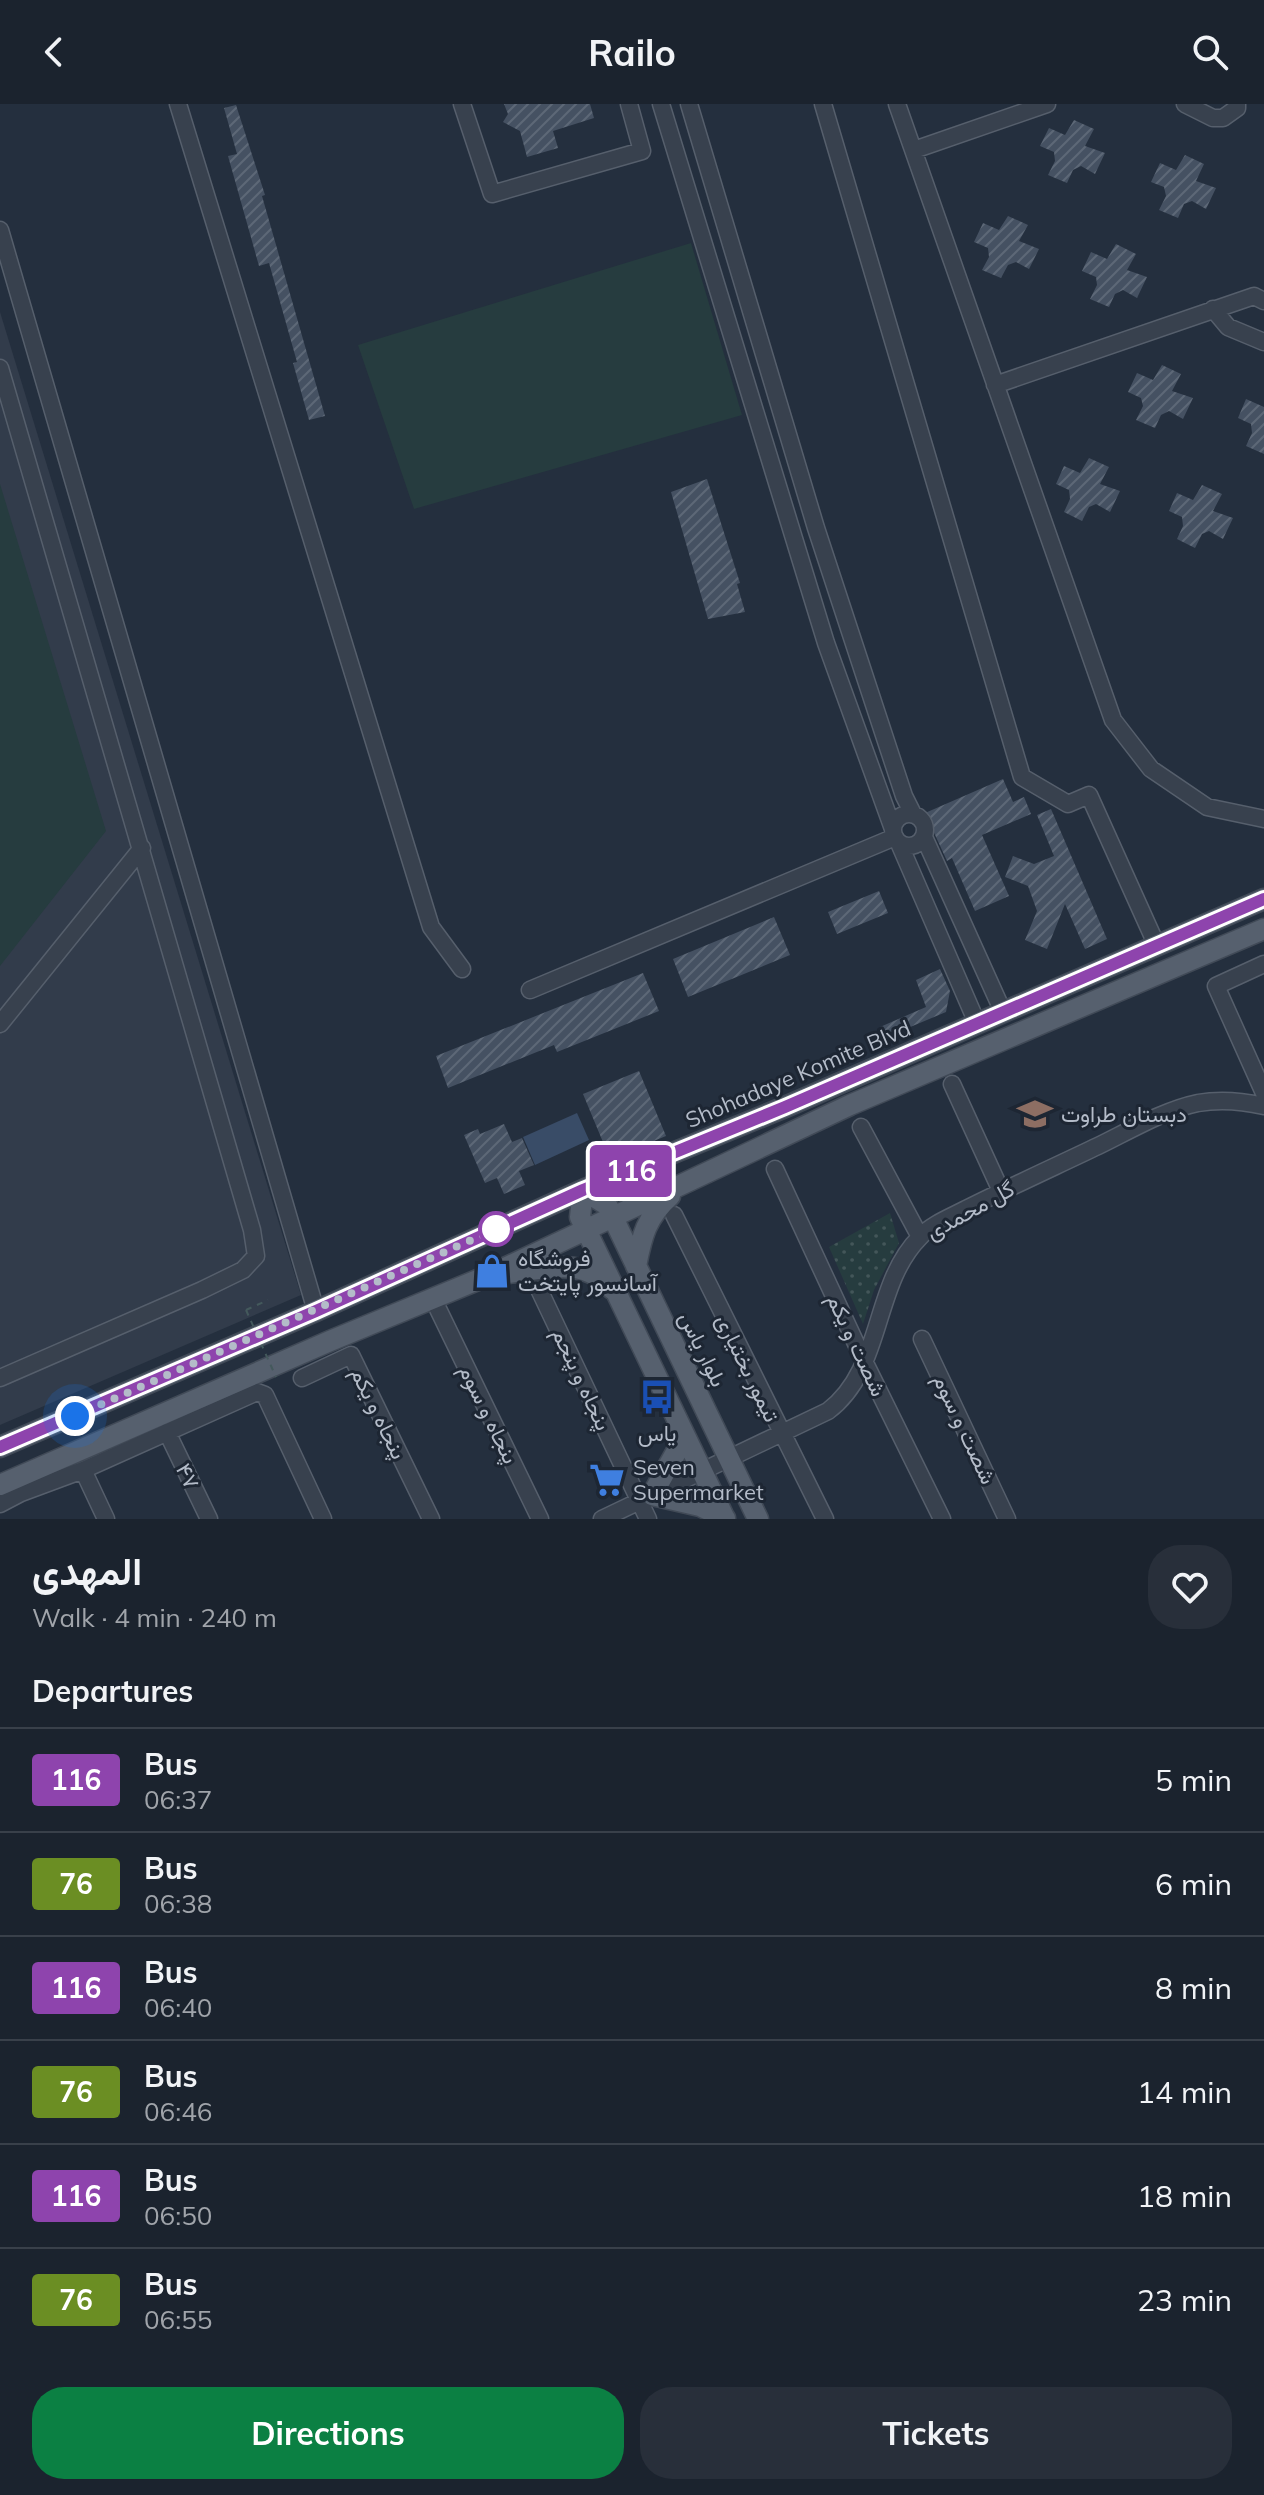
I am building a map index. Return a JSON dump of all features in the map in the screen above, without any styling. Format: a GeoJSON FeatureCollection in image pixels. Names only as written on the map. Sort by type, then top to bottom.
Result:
{"type":"FeatureCollection","features":[{"type":"Feature","properties":{"kind":"main road","name":"Shohadaye Komite Blvd"},"geometry":{"type":"LineString","coordinates":[[0,1447],[316,1311],[583,1190],[785,1107],[1264,899]]}},
{"type":"Feature","properties":{"kind":"main road"},"geometry":{"type":"LineString","coordinates":[[0,1485],[330,1341],[492,1274],[607,1231],[679,1188],[850,1105],[1264,929]]}},
{"type":"Feature","properties":{"kind":"main road"},"geometry":{"type":"LineString","coordinates":[[636,1266],[642,1236],[653,1212],[679,1188]]}},
{"type":"Feature","properties":{"kind":"main road"},"geometry":{"type":"LineString","coordinates":[[583,1190],[580,1217],[725,1519]]}},
{"type":"Feature","properties":{"kind":"main road","name":"بلوار یاس"},"geometry":{"type":"LineString","coordinates":[[583,1190],[607,1205],[758,1519]]}},
{"type":"Feature","properties":{"kind":"main road"},"geometry":{"type":"LineString","coordinates":[[492,1274],[557,1268],[587,1269],[607,1283],[619,1298]]}},
{"type":"Feature","properties":{"kind":"main road"},"geometry":{"type":"LineString","coordinates":[[678,1421],[679,1447],[646,1498],[700,1506],[725,1519]]}},
{"type":"Feature","properties":{"kind":"street"},"geometry":{"type":"LineString","coordinates":[[178,104],[431,927],[462,969]]}},
{"type":"Feature","properties":{"kind":"street"},"geometry":{"type":"LineString","coordinates":[[462,104],[492,194],[642,151],[629,104]]}},
{"type":"Feature","properties":{"kind":"street"},"geometry":{"type":"LineString","coordinates":[[661,104],[826,643],[896,836],[977,1023]]}},
{"type":"Feature","properties":{"kind":"street"},"geometry":{"type":"LineString","coordinates":[[689,104],[813,518],[904,796],[913,814],[922,820],[924,837],[1003,1012]]}},
{"type":"Feature","properties":{"kind":"street"},"geometry":{"type":"LineString","coordinates":[[823,104],[1022,777],[1068,804],[1089,795],[1157,946]]}},
{"type":"Feature","properties":{"kind":"street"},"geometry":{"type":"LineString","coordinates":[[897,104],[1113,720],[1151,769],[1207,807],[1264,819]]}},
{"type":"Feature","properties":{"kind":"street"},"geometry":{"type":"LineString","coordinates":[[914,150],[1047,104]]}},
{"type":"Feature","properties":{"kind":"street"},"geometry":{"type":"LineString","coordinates":[[1185,104],[1213,118],[1231,114],[1237,104]]}},
{"type":"Feature","properties":{"kind":"street"},"geometry":{"type":"LineString","coordinates":[[0,230],[316,1311]]}},
{"type":"Feature","properties":{"kind":"street"},"geometry":{"type":"LineString","coordinates":[[995,385],[1254,296],[1264,301]]}},
{"type":"Feature","properties":{"kind":"street"},"geometry":{"type":"LineString","coordinates":[[1213,309],[1228,327],[1264,342]]}},
{"type":"Feature","properties":{"kind":"street"},"geometry":{"type":"LineString","coordinates":[[0,368],[142,848],[252,1230],[256,1256],[243,1270],[202,1290],[0,1378]]}},
{"type":"Feature","properties":{"kind":"street"},"geometry":{"type":"LineString","coordinates":[[789,524],[813,518]]}},
{"type":"Feature","properties":{"kind":"street"},"geometry":{"type":"LineString","coordinates":[[896,836],[897,819],[913,814]]}},
{"type":"Feature","properties":{"kind":"street"},"geometry":{"type":"LineString","coordinates":[[896,836],[913,846],[924,837]]}},
{"type":"Feature","properties":{"kind":"street"},"geometry":{"type":"LineString","coordinates":[[530,990],[896,836]]}},
{"type":"Feature","properties":{"kind":"street"},"geometry":{"type":"LineString","coordinates":[[0,1024],[142,848]]}},
{"type":"Feature","properties":{"kind":"street"},"geometry":{"type":"LineString","coordinates":[[1264,964],[1216,986],[1264,1093]]}},
{"type":"Feature","properties":{"kind":"street"},"geometry":{"type":"LineString","coordinates":[[952,1084],[1001,1191]]}},
{"type":"Feature","properties":{"kind":"street","name":"گل محمدی"},"geometry":{"type":"LineString","coordinates":[[602,1519],[828,1411],[842,1400],[865,1363],[894,1277],[920,1237],[935,1225],[1001,1191],[1195,1104],[1243,1101],[1264,1106]]}},
{"type":"Feature","properties":{"kind":"street"},"geometry":{"type":"LineString","coordinates":[[861,1127],[920,1237]]}},
{"type":"Feature","properties":{"kind":"street","name":"شصت و یکم"},"geometry":{"type":"LineString","coordinates":[[775,1169],[942,1519]]}},
{"type":"Feature","properties":{"kind":"street","name":"تیمور بختیاری"},"geometry":{"type":"LineString","coordinates":[[674,1215],[825,1519]]}},
{"type":"Feature","properties":{"kind":"street","name":"پنجاه و پنجم"},"geometry":{"type":"LineString","coordinates":[[536,1283],[646,1498],[648,1519]]}},
{"type":"Feature","properties":{"kind":"street","name":"پنجاه و سوم"},"geometry":{"type":"LineString","coordinates":[[438,1309],[540,1519]]}},
{"type":"Feature","properties":{"kind":"street","name":"شصت و سوم"},"geometry":{"type":"LineString","coordinates":[[922,1339],[1007,1519]]}},
{"type":"Feature","properties":{"kind":"street","name":"پنجاه و یکم"},"geometry":{"type":"LineString","coordinates":[[302,1378],[351,1355],[431,1519]]}},
{"type":"Feature","properties":{"kind":"street"},"geometry":{"type":"LineString","coordinates":[[0,1504],[257,1392],[265,1395],[323,1519]]}},
{"type":"Feature","properties":{"kind":"street","name":"۴۷"},"geometry":{"type":"LineString","coordinates":[[167,1432],[209,1519]]}},
{"type":"Feature","properties":{"kind":"street"},"geometry":{"type":"LineString","coordinates":[[83,1470],[106,1519]]}},
{"type":"Feature","properties":{"kind":"path"},"geometry":{"type":"LineString","coordinates":[[268,1300],[246,1310],[276,1377]]}},
{"type":"Feature","properties":{"kind":"shaded area"},"geometry":{"type":"Polygon","coordinates":[[[0,312],[301,1295],[0,1425],[0,312]]]}},
{"type":"Feature","properties":{"kind":"green space"},"geometry":{"type":"Polygon","coordinates":[[[691,243],[742,415],[414,509],[358,345],[691,243]]]}},
{"type":"Feature","properties":{"kind":"green space"},"geometry":{"type":"Polygon","coordinates":[[[0,484],[106,831],[0,966],[0,484]]]}},
{"type":"Feature","properties":{"kind":"green space"},"geometry":{"type":"Polygon","coordinates":[[[890,1213],[899,1243],[874,1290],[863,1324],[829,1247],[890,1213]]]}},
{"type":"Feature","properties":{"kind":"water"},"geometry":{"type":"Polygon","coordinates":[[[577,1113],[589,1140],[535,1165],[523,1137],[577,1113]]]}},
{"type":"Feature","properties":{"kind":"building"},"geometry":{"type":"Polygon","coordinates":[[[504,104],[590,104],[594,118],[553,131],[558,148],[527,157],[520,131],[503,122],[508,114],[504,104]]]}},
{"type":"Feature","properties":{"kind":"building"},"geometry":{"type":"Polygon","coordinates":[[[236,105],[265,195],[262,196],[325,416],[309,420],[293,363],[297,362],[269,263],[259,266],[228,156],[237,154],[224,108],[236,105]]]}},
{"type":"Feature","properties":{"kind":"building"},"geometry":{"type":"Polygon","coordinates":[[[1074,120],[1094,129],[1085,146],[1105,153],[1095,174],[1081,166],[1073,170],[1067,183],[1048,175],[1055,161],[1054,152],[1040,146],[1049,128],[1065,135],[1074,120]]]}},
{"type":"Feature","properties":{"kind":"building"},"geometry":{"type":"Polygon","coordinates":[[[1185,155],[1204,164],[1196,181],[1216,188],[1206,209],[1192,201],[1184,204],[1178,218],[1159,210],[1166,196],[1164,187],[1151,182],[1160,163],[1176,170],[1185,155]]]}},
{"type":"Feature","properties":{"kind":"building"},"geometry":{"type":"Polygon","coordinates":[[[1008,216],[1028,225],[1019,241],[1039,249],[1029,269],[1016,262],[1008,265],[1001,278],[982,270],[989,257],[988,248],[974,242],[983,223],[999,230],[1008,216]]]}},
{"type":"Feature","properties":{"kind":"building"},"geometry":{"type":"Polygon","coordinates":[[[1116,244],[1136,254],[1127,270],[1147,277],[1137,298],[1123,290],[1115,294],[1109,307],[1090,299],[1097,285],[1096,277],[1082,271],[1091,252],[1107,259],[1116,244]]]}},
{"type":"Feature","properties":{"kind":"building"},"geometry":{"type":"Polygon","coordinates":[[[1162,365],[1181,374],[1172,391],[1193,398],[1183,419],[1169,411],[1161,415],[1155,428],[1136,420],[1143,406],[1141,398],[1128,392],[1137,373],[1153,380],[1162,365]]]}},
{"type":"Feature","properties":{"kind":"building"},"geometry":{"type":"Polygon","coordinates":[[[1246,399],[1264,407],[1264,454],[1246,446],[1252,433],[1251,424],[1238,418],[1246,399]]]}},
{"type":"Feature","properties":{"kind":"building"},"geometry":{"type":"Polygon","coordinates":[[[1089,458],[1109,467],[1100,484],[1120,491],[1110,512],[1096,504],[1089,507],[1082,521],[1064,512],[1070,499],[1069,490],[1056,484],[1064,466],[1080,473],[1089,458]]]}},
{"type":"Feature","properties":{"kind":"building"},"geometry":{"type":"Polygon","coordinates":[[[707,479],[740,583],[737,584],[745,612],[708,619],[671,492],[707,479]]]}},
{"type":"Feature","properties":{"kind":"building"},"geometry":{"type":"Polygon","coordinates":[[[1202,485],[1222,494],[1213,511],[1233,518],[1223,539],[1209,531],[1202,534],[1195,548],[1177,539],[1183,526],[1182,517],[1169,511],[1177,493],[1193,500],[1202,485]]]}},
{"type":"Feature","properties":{"kind":"building"},"geometry":{"type":"Polygon","coordinates":[[[1003,779],[1013,802],[1024,797],[1031,814],[982,835],[1009,896],[975,911],[952,858],[947,861],[925,813],[1003,779]]]}},
{"type":"Feature","properties":{"kind":"building"},"geometry":{"type":"Polygon","coordinates":[[[1051,809],[1107,939],[1085,949],[1065,904],[1047,949],[1025,940],[1037,911],[1028,886],[1005,877],[1013,856],[1034,864],[1054,856],[1037,815],[1051,809]]]}},
{"type":"Feature","properties":{"kind":"building"},"geometry":{"type":"Polygon","coordinates":[[[879,891],[888,913],[837,934],[828,912],[879,891]]]}},
{"type":"Feature","properties":{"kind":"building"},"geometry":{"type":"Polygon","coordinates":[[[774,917],[790,955],[688,997],[673,959],[774,917]]]}},
{"type":"Feature","properties":{"kind":"building"},"geometry":{"type":"Polygon","coordinates":[[[940,969],[950,991],[946,1012],[884,1038],[880,1027],[926,1007],[916,980],[940,969]]]}},
{"type":"Feature","properties":{"kind":"building"},"geometry":{"type":"Polygon","coordinates":[[[643,973],[659,1011],[557,1052],[554,1045],[448,1088],[436,1056],[643,973]]]}},
{"type":"Feature","properties":{"kind":"building"},"geometry":{"type":"Polygon","coordinates":[[[639,1071],[666,1136],[610,1159],[583,1094],[639,1071]]]}},
{"type":"Feature","properties":{"kind":"building"},"geometry":{"type":"Polygon","coordinates":[[[504,1124],[512,1142],[522,1138],[534,1165],[519,1171],[525,1185],[504,1194],[497,1178],[485,1183],[464,1135],[478,1129],[480,1134],[504,1124]]]}},
{"type":"Feature","properties":{"kind":"bus line","name":"116"},"geometry":{"type":"LineString","coordinates":[[0,1447],[316,1311],[583,1190],[785,1107],[1264,899]]}},
{"type":"Feature","properties":{"kind":"place","name":"دبستان طراوت"},"geometry":{"type":"Point","coordinates":[1035,1114]}},
{"type":"Feature","properties":{"kind":"place","name":"فروشگاه آسانسور پایتخت"},"geometry":{"type":"Point","coordinates":[492,1271]}},
{"type":"Feature","properties":{"kind":"place","name":"یاس"},"geometry":{"type":"Point","coordinates":[657,1397]}},
{"type":"Feature","properties":{"kind":"place","name":"Seven Supermarket"},"geometry":{"type":"Point","coordinates":[607,1480]}},
{"type":"Feature","properties":{"kind":"route"},"geometry":{"type":"LineString","coordinates":[[75,1416],[503,1226],[496,1229]]}}]}
